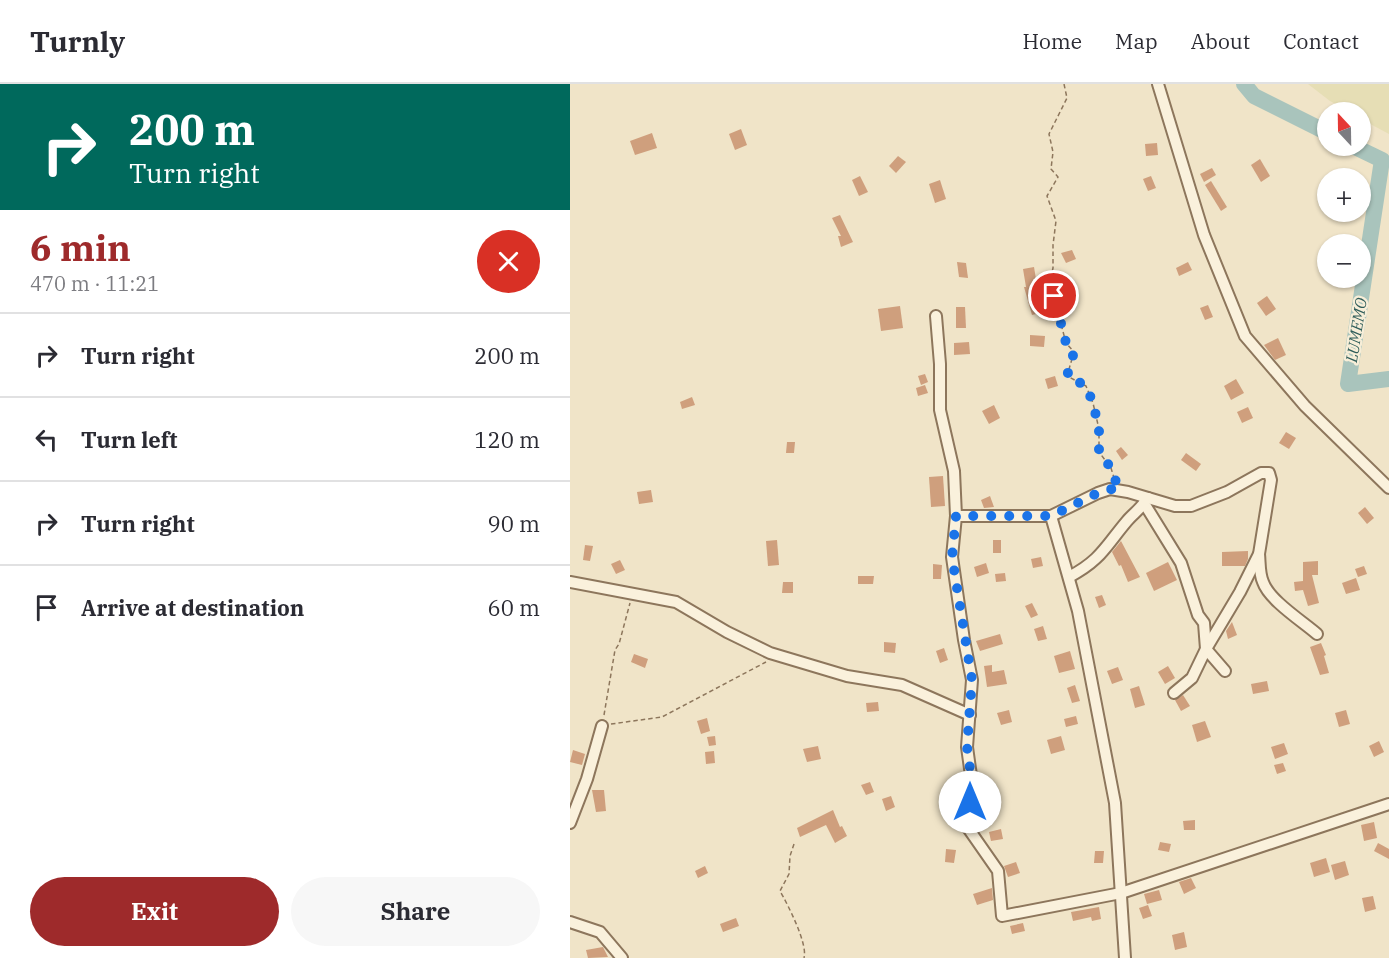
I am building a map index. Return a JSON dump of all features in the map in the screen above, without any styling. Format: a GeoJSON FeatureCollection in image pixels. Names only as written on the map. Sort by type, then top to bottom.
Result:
{"type":"FeatureCollection","features":[{"type":"Feature","properties":{"kind":"street"},"geometry":{"type":"LineString","coordinates":[[1158,84],[1204,235],[1245,336],[1305,406],[1389,488]]}},
{"type":"Feature","properties":{"kind":"street"},"geometry":{"type":"LineString","coordinates":[[936,316],[940,364],[940,410],[954,471],[956,516],[952,557],[972,680],[967,747],[973,790],[968,828],[998,871],[1002,916],[1121,893],[1389,804]]}},
{"type":"Feature","properties":{"kind":"street"},"geometry":{"type":"LineString","coordinates":[[956,516],[1051,516],[1110,489],[1119,490],[1146,501],[1191,506],[1227,492],[1261,473],[1269,473],[1271,480],[1259,554],[1263,585],[1276,600],[1317,634]]}},
{"type":"Feature","properties":{"kind":"street"},"geometry":{"type":"LineString","coordinates":[[1069,577],[1100,556],[1146,501]]}},
{"type":"Feature","properties":{"kind":"street"},"geometry":{"type":"LineString","coordinates":[[1146,501],[1180,563],[1198,615],[1204,623],[1206,649],[1225,671]]}},
{"type":"Feature","properties":{"kind":"street"},"geometry":{"type":"LineString","coordinates":[[1051,516],[1078,611],[1115,803],[1125,958]]}},
{"type":"Feature","properties":{"kind":"street"},"geometry":{"type":"LineString","coordinates":[[1174,693],[1192,678],[1259,554]]}},
{"type":"Feature","properties":{"kind":"street"},"geometry":{"type":"LineString","coordinates":[[570,582],[676,602],[727,632],[770,653],[847,676],[902,685],[970,715]]}},
{"type":"Feature","properties":{"kind":"street"},"geometry":{"type":"LineString","coordinates":[[570,823],[587,779],[602,726]]}},
{"type":"Feature","properties":{"kind":"street"},"geometry":{"type":"LineString","coordinates":[[570,922],[600,932],[622,958]]}},
{"type":"Feature","properties":{"kind":"path"},"geometry":{"type":"LineString","coordinates":[[1064,84],[1067,98],[1049,134],[1053,152],[1051,169],[1058,177],[1047,196],[1056,221],[1050,282],[1066,343],[1074,352],[1067,376],[1086,386],[1099,429],[1099,452],[1111,468],[1119,490]]}},
{"type":"Feature","properties":{"kind":"path"},"geometry":{"type":"LineString","coordinates":[[632,594],[619,644],[615,650],[602,726],[662,717],[765,663],[770,653]]}},
{"type":"Feature","properties":{"kind":"path"},"geometry":{"type":"LineString","coordinates":[[794,844],[790,856],[789,874],[780,891],[793,914],[806,951],[804,958]]}},
{"type":"Feature","properties":{"kind":"shaded area"},"geometry":{"type":"Polygon","coordinates":[[[1308,84],[1389,84],[1389,134],[1371,124],[1371,102],[1330,101],[1308,84]]]}},
{"type":"Feature","properties":{"kind":"building"},"geometry":{"type":"Polygon","coordinates":[[[741,129],[747,145],[735,150],[729,134],[741,129]]]}},
{"type":"Feature","properties":{"kind":"building"},"geometry":{"type":"Polygon","coordinates":[[[652,133],[657,148],[635,155],[630,141],[652,133]]]}},
{"type":"Feature","properties":{"kind":"building"},"geometry":{"type":"Polygon","coordinates":[[[1157,143],[1158,155],[1146,156],[1145,144],[1157,143]]]}},
{"type":"Feature","properties":{"kind":"building"},"geometry":{"type":"Polygon","coordinates":[[[898,156],[906,162],[896,173],[889,166],[898,156]]]}},
{"type":"Feature","properties":{"kind":"building"},"geometry":{"type":"Polygon","coordinates":[[[1260,159],[1270,176],[1261,182],[1251,165],[1260,159]]]}},
{"type":"Feature","properties":{"kind":"building"},"geometry":{"type":"Polygon","coordinates":[[[1212,168],[1216,175],[1204,182],[1200,174],[1212,168]]]}},
{"type":"Feature","properties":{"kind":"building"},"geometry":{"type":"Polygon","coordinates":[[[860,176],[868,192],[859,196],[852,180],[860,176]]]}},
{"type":"Feature","properties":{"kind":"building"},"geometry":{"type":"Polygon","coordinates":[[[1151,176],[1156,188],[1148,191],[1143,179],[1151,176]]]}},
{"type":"Feature","properties":{"kind":"building"},"geometry":{"type":"Polygon","coordinates":[[[940,180],[946,199],[935,203],[929,184],[940,180]]]}},
{"type":"Feature","properties":{"kind":"building"},"geometry":{"type":"Polygon","coordinates":[[[1211,181],[1227,207],[1221,211],[1205,185],[1211,181]]]}},
{"type":"Feature","properties":{"kind":"building"},"geometry":{"type":"Polygon","coordinates":[[[840,215],[853,242],[841,247],[838,236],[841,236],[832,218],[840,215]]]}},
{"type":"Feature","properties":{"kind":"building"},"geometry":{"type":"Polygon","coordinates":[[[1072,250],[1076,259],[1066,263],[1061,253],[1072,250]]]}},
{"type":"Feature","properties":{"kind":"building"},"geometry":{"type":"Polygon","coordinates":[[[957,262],[966,263],[968,278],[959,277],[957,262]]]}},
{"type":"Feature","properties":{"kind":"building"},"geometry":{"type":"Polygon","coordinates":[[[1188,262],[1192,270],[1179,276],[1176,268],[1188,262]]]}},
{"type":"Feature","properties":{"kind":"building"},"geometry":{"type":"Polygon","coordinates":[[[1034,267],[1036,279],[1033,279],[1040,313],[1032,315],[1024,287],[1026,287],[1023,269],[1034,267]]]}},
{"type":"Feature","properties":{"kind":"building"},"geometry":{"type":"Polygon","coordinates":[[[1267,296],[1276,309],[1266,316],[1257,303],[1267,296]]]}},
{"type":"Feature","properties":{"kind":"building"},"geometry":{"type":"Polygon","coordinates":[[[1208,305],[1213,317],[1205,320],[1200,308],[1208,305]]]}},
{"type":"Feature","properties":{"kind":"building"},"geometry":{"type":"Polygon","coordinates":[[[900,306],[903,328],[881,331],[878,309],[900,306]]]}},
{"type":"Feature","properties":{"kind":"building"},"geometry":{"type":"Polygon","coordinates":[[[956,307],[965,307],[966,328],[956,328],[956,307]]]}},
{"type":"Feature","properties":{"kind":"building"},"geometry":{"type":"Polygon","coordinates":[[[1030,335],[1045,336],[1044,347],[1030,346],[1030,335]]]}},
{"type":"Feature","properties":{"kind":"building"},"geometry":{"type":"Polygon","coordinates":[[[1278,338],[1286,355],[1275,360],[1264,345],[1278,338]]]}},
{"type":"Feature","properties":{"kind":"building"},"geometry":{"type":"Polygon","coordinates":[[[969,342],[970,354],[954,355],[954,343],[969,342]]]}},
{"type":"Feature","properties":{"kind":"building"},"geometry":{"type":"Polygon","coordinates":[[[925,374],[928,382],[921,385],[918,376],[925,374]]]}},
{"type":"Feature","properties":{"kind":"building"},"geometry":{"type":"Polygon","coordinates":[[[1055,376],[1058,386],[1048,389],[1045,379],[1055,376]]]}},
{"type":"Feature","properties":{"kind":"building"},"geometry":{"type":"Polygon","coordinates":[[[1236,379],[1244,393],[1231,400],[1224,386],[1236,379]]]}},
{"type":"Feature","properties":{"kind":"building"},"geometry":{"type":"Polygon","coordinates":[[[925,385],[928,393],[918,396],[916,388],[925,385]]]}},
{"type":"Feature","properties":{"kind":"building"},"geometry":{"type":"Polygon","coordinates":[[[692,397],[695,405],[682,409],[680,402],[692,397]]]}},
{"type":"Feature","properties":{"kind":"building"},"geometry":{"type":"Polygon","coordinates":[[[994,405],[1000,418],[989,424],[982,411],[994,405]]]}},
{"type":"Feature","properties":{"kind":"building"},"geometry":{"type":"Polygon","coordinates":[[[1248,407],[1253,418],[1242,423],[1237,412],[1248,407]]]}},
{"type":"Feature","properties":{"kind":"building"},"geometry":{"type":"Polygon","coordinates":[[[1286,432],[1296,438],[1289,449],[1279,443],[1286,432]]]}},
{"type":"Feature","properties":{"kind":"building"},"geometry":{"type":"Polygon","coordinates":[[[787,442],[795,442],[794,453],[786,453],[787,442]]]}},
{"type":"Feature","properties":{"kind":"building"},"geometry":{"type":"Polygon","coordinates":[[[1121,447],[1128,455],[1122,460],[1116,451],[1121,447]]]}},
{"type":"Feature","properties":{"kind":"building"},"geometry":{"type":"Polygon","coordinates":[[[1186,453],[1201,464],[1196,471],[1181,460],[1186,453]]]}},
{"type":"Feature","properties":{"kind":"building"},"geometry":{"type":"Polygon","coordinates":[[[943,476],[945,506],[931,507],[929,477],[943,476]]]}},
{"type":"Feature","properties":{"kind":"building"},"geometry":{"type":"Polygon","coordinates":[[[651,490],[653,502],[639,504],[637,492],[651,490]]]}},
{"type":"Feature","properties":{"kind":"building"},"geometry":{"type":"Polygon","coordinates":[[[990,496],[994,507],[984,508],[981,500],[990,496]]]}},
{"type":"Feature","properties":{"kind":"building"},"geometry":{"type":"Polygon","coordinates":[[[1365,507],[1374,518],[1367,524],[1358,513],[1365,507]]]}},
{"type":"Feature","properties":{"kind":"building"},"geometry":{"type":"Polygon","coordinates":[[[777,540],[779,565],[768,566],[766,541],[777,540]]]}},
{"type":"Feature","properties":{"kind":"building"},"geometry":{"type":"Polygon","coordinates":[[[993,540],[1001,540],[1001,553],[993,553],[993,540]]]}},
{"type":"Feature","properties":{"kind":"building"},"geometry":{"type":"Polygon","coordinates":[[[1121,541],[1140,577],[1128,582],[1121,565],[1119,566],[1112,552],[1121,541]]]}},
{"type":"Feature","properties":{"kind":"building"},"geometry":{"type":"Polygon","coordinates":[[[585,545],[593,546],[590,561],[583,560],[585,545]]]}},
{"type":"Feature","properties":{"kind":"building"},"geometry":{"type":"Polygon","coordinates":[[[1248,551],[1245,566],[1222,566],[1222,552],[1248,551]]]}},
{"type":"Feature","properties":{"kind":"building"},"geometry":{"type":"Polygon","coordinates":[[[1041,557],[1043,566],[1033,568],[1031,559],[1041,557]]]}},
{"type":"Feature","properties":{"kind":"building"},"geometry":{"type":"Polygon","coordinates":[[[620,560],[625,570],[616,574],[611,564],[620,560]]]}},
{"type":"Feature","properties":{"kind":"building"},"geometry":{"type":"Polygon","coordinates":[[[1318,561],[1318,575],[1312,575],[1319,603],[1308,606],[1303,590],[1295,591],[1294,582],[1303,581],[1303,562],[1318,561]]]}},
{"type":"Feature","properties":{"kind":"building"},"geometry":{"type":"Polygon","coordinates":[[[1168,562],[1177,580],[1154,591],[1146,573],[1168,562]]]}},
{"type":"Feature","properties":{"kind":"building"},"geometry":{"type":"Polygon","coordinates":[[[986,563],[989,573],[977,577],[974,567],[986,563]]]}},
{"type":"Feature","properties":{"kind":"building"},"geometry":{"type":"Polygon","coordinates":[[[933,564],[942,565],[941,579],[933,579],[933,564]]]}},
{"type":"Feature","properties":{"kind":"building"},"geometry":{"type":"Polygon","coordinates":[[[1364,566],[1367,574],[1358,577],[1355,569],[1364,566]]]}},
{"type":"Feature","properties":{"kind":"building"},"geometry":{"type":"Polygon","coordinates":[[[1005,573],[1006,581],[996,582],[995,574],[1005,573]]]}},
{"type":"Feature","properties":{"kind":"building"},"geometry":{"type":"Polygon","coordinates":[[[858,576],[874,576],[873,584],[858,584],[858,576]]]}},
{"type":"Feature","properties":{"kind":"building"},"geometry":{"type":"Polygon","coordinates":[[[1356,578],[1360,590],[1346,594],[1342,583],[1356,578]]]}},
{"type":"Feature","properties":{"kind":"building"},"geometry":{"type":"Polygon","coordinates":[[[783,582],[793,582],[793,593],[782,593],[783,582]]]}},
{"type":"Feature","properties":{"kind":"building"},"geometry":{"type":"Polygon","coordinates":[[[1102,595],[1106,605],[1099,608],[1095,597],[1102,595]]]}},
{"type":"Feature","properties":{"kind":"building"},"geometry":{"type":"Polygon","coordinates":[[[1032,603],[1038,615],[1031,618],[1025,606],[1032,603]]]}},
{"type":"Feature","properties":{"kind":"building"},"geometry":{"type":"Polygon","coordinates":[[[1232,622],[1237,635],[1228,639],[1226,631],[1232,622]]]}},
{"type":"Feature","properties":{"kind":"building"},"geometry":{"type":"Polygon","coordinates":[[[1043,626],[1047,639],[1038,641],[1034,629],[1043,626]]]}},
{"type":"Feature","properties":{"kind":"building"},"geometry":{"type":"Polygon","coordinates":[[[1000,634],[1003,644],[980,651],[976,641],[1000,634]]]}},
{"type":"Feature","properties":{"kind":"building"},"geometry":{"type":"Polygon","coordinates":[[[884,642],[896,643],[895,653],[884,652],[884,642]]]}},
{"type":"Feature","properties":{"kind":"building"},"geometry":{"type":"Polygon","coordinates":[[[1321,643],[1329,673],[1320,675],[1310,647],[1321,643]]]}},
{"type":"Feature","properties":{"kind":"building"},"geometry":{"type":"Polygon","coordinates":[[[944,648],[948,660],[940,663],[936,651],[944,648]]]}},
{"type":"Feature","properties":{"kind":"building"},"geometry":{"type":"Polygon","coordinates":[[[1070,651],[1075,669],[1059,673],[1054,656],[1070,651]]]}},
{"type":"Feature","properties":{"kind":"building"},"geometry":{"type":"Polygon","coordinates":[[[634,654],[648,659],[645,668],[631,662],[634,654]]]}},
{"type":"Feature","properties":{"kind":"building"},"geometry":{"type":"Polygon","coordinates":[[[992,665],[992,672],[1004,670],[1007,684],[987,687],[984,666],[992,665]]]}},
{"type":"Feature","properties":{"kind":"building"},"geometry":{"type":"Polygon","coordinates":[[[1168,666],[1175,678],[1165,684],[1158,672],[1168,666]]]}},
{"type":"Feature","properties":{"kind":"building"},"geometry":{"type":"Polygon","coordinates":[[[1118,667],[1123,680],[1112,684],[1107,671],[1118,667]]]}},
{"type":"Feature","properties":{"kind":"building"},"geometry":{"type":"Polygon","coordinates":[[[1267,681],[1269,691],[1253,694],[1251,684],[1267,681]]]}},
{"type":"Feature","properties":{"kind":"building"},"geometry":{"type":"Polygon","coordinates":[[[1075,685],[1080,701],[1072,703],[1067,688],[1075,685]]]}},
{"type":"Feature","properties":{"kind":"building"},"geometry":{"type":"Polygon","coordinates":[[[1139,686],[1145,705],[1135,708],[1130,689],[1139,686]]]}},
{"type":"Feature","properties":{"kind":"building"},"geometry":{"type":"Polygon","coordinates":[[[1183,695],[1190,706],[1181,711],[1175,700],[1183,695]]]}},
{"type":"Feature","properties":{"kind":"building"},"geometry":{"type":"Polygon","coordinates":[[[878,702],[879,711],[867,712],[866,703],[878,702]]]}},
{"type":"Feature","properties":{"kind":"building"},"geometry":{"type":"Polygon","coordinates":[[[1009,710],[1012,722],[1001,725],[997,713],[1009,710]]]}},
{"type":"Feature","properties":{"kind":"building"},"geometry":{"type":"Polygon","coordinates":[[[1346,710],[1350,724],[1339,727],[1335,713],[1346,710]]]}},
{"type":"Feature","properties":{"kind":"building"},"geometry":{"type":"Polygon","coordinates":[[[1076,716],[1078,724],[1066,727],[1064,719],[1076,716]]]}},
{"type":"Feature","properties":{"kind":"building"},"geometry":{"type":"Polygon","coordinates":[[[707,718],[710,731],[701,734],[697,721],[707,718]]]}},
{"type":"Feature","properties":{"kind":"building"},"geometry":{"type":"Polygon","coordinates":[[[1205,721],[1211,737],[1197,742],[1192,725],[1205,721]]]}},
{"type":"Feature","properties":{"kind":"building"},"geometry":{"type":"Polygon","coordinates":[[[715,736],[716,745],[709,746],[707,737],[715,736]]]}},
{"type":"Feature","properties":{"kind":"building"},"geometry":{"type":"Polygon","coordinates":[[[1061,736],[1065,750],[1051,754],[1047,740],[1061,736]]]}},
{"type":"Feature","properties":{"kind":"building"},"geometry":{"type":"Polygon","coordinates":[[[1379,741],[1384,752],[1374,757],[1369,746],[1379,741]]]}},
{"type":"Feature","properties":{"kind":"building"},"geometry":{"type":"Polygon","coordinates":[[[1284,743],[1288,754],[1275,759],[1271,747],[1284,743]]]}},
{"type":"Feature","properties":{"kind":"building"},"geometry":{"type":"Polygon","coordinates":[[[818,746],[821,759],[807,762],[803,749],[818,746]]]}},
{"type":"Feature","properties":{"kind":"building"},"geometry":{"type":"Polygon","coordinates":[[[573,750],[585,754],[582,765],[570,762],[573,750]]]}},
{"type":"Feature","properties":{"kind":"building"},"geometry":{"type":"Polygon","coordinates":[[[714,751],[715,763],[706,764],[705,752],[714,751]]]}},
{"type":"Feature","properties":{"kind":"building"},"geometry":{"type":"Polygon","coordinates":[[[1283,763],[1286,771],[1277,774],[1274,765],[1283,763]]]}},
{"type":"Feature","properties":{"kind":"building"},"geometry":{"type":"Polygon","coordinates":[[[870,782],[874,792],[866,795],[861,785],[870,782]]]}},
{"type":"Feature","properties":{"kind":"building"},"geometry":{"type":"Polygon","coordinates":[[[592,790],[604,790],[606,811],[596,812],[592,790]]]}},
{"type":"Feature","properties":{"kind":"building"},"geometry":{"type":"Polygon","coordinates":[[[891,796],[895,807],[886,811],[882,799],[891,796]]]}},
{"type":"Feature","properties":{"kind":"building"},"geometry":{"type":"Polygon","coordinates":[[[833,810],[840,827],[842,826],[847,836],[835,843],[826,825],[800,837],[797,828],[833,810]]]}},
{"type":"Feature","properties":{"kind":"building"},"geometry":{"type":"Polygon","coordinates":[[[1195,820],[1195,830],[1184,830],[1183,821],[1195,820]]]}},
{"type":"Feature","properties":{"kind":"building"},"geometry":{"type":"Polygon","coordinates":[[[1374,822],[1377,838],[1364,841],[1361,825],[1374,822]]]}},
{"type":"Feature","properties":{"kind":"building"},"geometry":{"type":"Polygon","coordinates":[[[1001,829],[1003,839],[991,841],[989,832],[1001,829]]]}},
{"type":"Feature","properties":{"kind":"building"},"geometry":{"type":"Polygon","coordinates":[[[1160,842],[1171,844],[1169,852],[1158,850],[1160,842]]]}},
{"type":"Feature","properties":{"kind":"building"},"geometry":{"type":"Polygon","coordinates":[[[1378,843],[1389,849],[1389,859],[1374,851],[1378,843]]]}},
{"type":"Feature","properties":{"kind":"building"},"geometry":{"type":"Polygon","coordinates":[[[946,849],[956,850],[954,863],[945,862],[946,849]]]}},
{"type":"Feature","properties":{"kind":"building"},"geometry":{"type":"Polygon","coordinates":[[[1095,851],[1104,851],[1103,863],[1094,863],[1095,851]]]}},
{"type":"Feature","properties":{"kind":"building"},"geometry":{"type":"Polygon","coordinates":[[[1326,858],[1330,872],[1314,877],[1310,863],[1326,858]]]}},
{"type":"Feature","properties":{"kind":"building"},"geometry":{"type":"Polygon","coordinates":[[[1345,861],[1349,875],[1335,880],[1331,865],[1345,861]]]}},
{"type":"Feature","properties":{"kind":"building"},"geometry":{"type":"Polygon","coordinates":[[[1016,862],[1020,873],[1008,877],[1004,866],[1016,862]]]}},
{"type":"Feature","properties":{"kind":"building"},"geometry":{"type":"Polygon","coordinates":[[[705,866],[708,873],[698,878],[695,871],[705,866]]]}},
{"type":"Feature","properties":{"kind":"building"},"geometry":{"type":"Polygon","coordinates":[[[1191,878],[1196,888],[1184,894],[1179,882],[1191,878]]]}},
{"type":"Feature","properties":{"kind":"building"},"geometry":{"type":"Polygon","coordinates":[[[992,888],[993,900],[977,905],[973,894],[992,888]]]}},
{"type":"Feature","properties":{"kind":"building"},"geometry":{"type":"Polygon","coordinates":[[[1159,890],[1162,900],[1147,904],[1144,894],[1159,890]]]}},
{"type":"Feature","properties":{"kind":"building"},"geometry":{"type":"Polygon","coordinates":[[[1373,896],[1376,909],[1365,912],[1362,898],[1373,896]]]}},
{"type":"Feature","properties":{"kind":"building"},"geometry":{"type":"Polygon","coordinates":[[[1148,905],[1152,916],[1143,919],[1139,908],[1148,905]]]}},
{"type":"Feature","properties":{"kind":"building"},"geometry":{"type":"Polygon","coordinates":[[[1099,907],[1101,919],[1092,921],[1091,917],[1073,921],[1071,912],[1099,907]]]}},
{"type":"Feature","properties":{"kind":"building"},"geometry":{"type":"Polygon","coordinates":[[[736,918],[739,926],[723,932],[720,924],[736,918]]]}},
{"type":"Feature","properties":{"kind":"building"},"geometry":{"type":"Polygon","coordinates":[[[1023,923],[1025,931],[1012,934],[1010,926],[1023,923]]]}},
{"type":"Feature","properties":{"kind":"building"},"geometry":{"type":"Polygon","coordinates":[[[1184,932],[1187,947],[1175,950],[1172,935],[1184,932]]]}},
{"type":"Feature","properties":{"kind":"building"},"geometry":{"type":"Polygon","coordinates":[[[603,947],[608,957],[588,958],[586,950],[603,947]]]}},
{"type":"Feature","properties":{"kind":"waterway","name":"LUMEMO"},"geometry":{"type":"LineString","coordinates":[[1244,84],[1254,96],[1317,128]]}},
{"type":"Feature","properties":{"kind":"waterway","name":"LUMEMO"},"geometry":{"type":"LineString","coordinates":[[1371,155],[1382,160],[1348,384],[1389,379]]}},
{"type":"Feature","properties":{"kind":"route"},"geometry":{"type":"LineString","coordinates":[[970,802],[973,790],[967,747],[972,680],[952,557],[956,516],[1051,516],[1098,493],[1110,489],[1119,490],[1111,468],[1099,452],[1099,429],[1086,386],[1067,376],[1074,352],[1066,343],[1054,296]]}}]}
